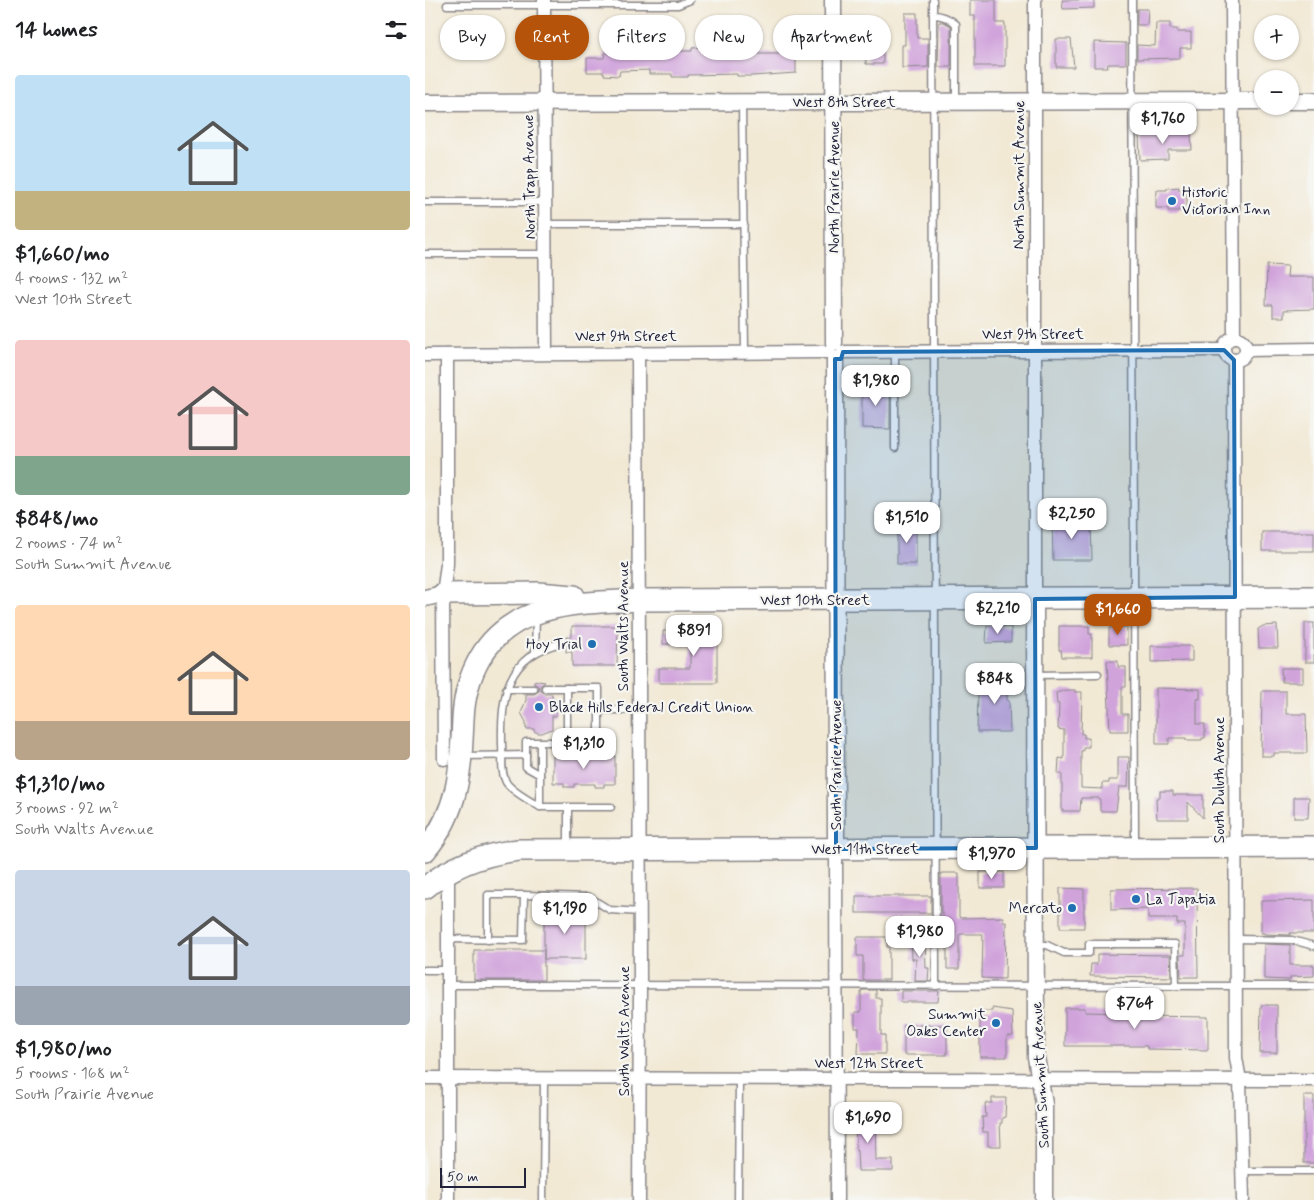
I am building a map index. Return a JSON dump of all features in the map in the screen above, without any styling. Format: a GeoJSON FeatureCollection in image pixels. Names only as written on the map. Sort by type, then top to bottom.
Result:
{"type":"FeatureCollection","features":[{"type":"Feature","properties":{"kind":"main road"},"geometry":{"type":"LineString","coordinates":[[434,596],[538,594],[639,600]]}},
{"type":"Feature","properties":{"kind":"main road","name":"West 10th Street"},"geometry":{"type":"LineString","coordinates":[[425,851],[440,829],[450,809],[458,785],[453,758],[464,702],[473,670],[489,644],[509,626],[536,612],[557,606],[639,600],[1314,597]]}},
{"type":"Feature","properties":{"kind":"main road","name":"West 11th Street"},"geometry":{"type":"LineString","coordinates":[[425,888],[448,873],[482,856],[519,850],[1314,847]]}},
{"type":"Feature","properties":{"kind":"street","name":"North Prairie Avenue"},"geometry":{"type":"LineString","coordinates":[[833,0],[835,351]]}},
{"type":"Feature","properties":{"kind":"street","name":"North Summit Avenue"},"geometry":{"type":"LineString","coordinates":[[1034,351],[1035,0]]}},
{"type":"Feature","properties":{"kind":"street"},"geometry":{"type":"LineString","coordinates":[[1232,0],[1234,338]]}},
{"type":"Feature","properties":{"kind":"street","name":"North Trapp Avenue"},"geometry":{"type":"LineString","coordinates":[[544,2],[546,353]]}},
{"type":"Feature","properties":{"kind":"street","name":"West 8th Street"},"geometry":{"type":"LineString","coordinates":[[425,103],[1254,101]]}},
{"type":"Feature","properties":{"kind":"street"},"geometry":{"type":"LineString","coordinates":[[1299,101],[1314,101]]}},
{"type":"Feature","properties":{"kind":"street"},"geometry":{"type":"LineString","coordinates":[[1234,338],[1241,340],[1246,350],[1243,356],[1235,360],[1226,356],[1224,350],[1228,340],[1234,338]]}},
{"type":"Feature","properties":{"kind":"street"},"geometry":{"type":"LineString","coordinates":[[1246,350],[1314,349]]}},
{"type":"Feature","properties":{"kind":"street","name":"West 9th Street"},"geometry":{"type":"LineString","coordinates":[[425,354],[1224,350]]}},
{"type":"Feature","properties":{"kind":"street","name":"South Prairie Avenue"},"geometry":{"type":"LineString","coordinates":[[835,351],[837,1200]]}},
{"type":"Feature","properties":{"kind":"street","name":"South Summit Avenue"},"geometry":{"type":"LineString","coordinates":[[1034,351],[1036,1057],[1044,1104],[1044,1200]]}},
{"type":"Feature","properties":{"kind":"street","name":"South Walts Avenue"},"geometry":{"type":"LineString","coordinates":[[637,353],[640,710],[639,1200]]}},
{"type":"Feature","properties":{"kind":"street"},"geometry":{"type":"LineString","coordinates":[[447,354],[447,564],[434,596],[453,758]]}},
{"type":"Feature","properties":{"kind":"street","name":"South Duluth Avenue"},"geometry":{"type":"LineString","coordinates":[[1235,360],[1236,1058],[1240,1080],[1244,1171],[1243,1200]]}},
{"type":"Feature","properties":{"kind":"street"},"geometry":{"type":"LineString","coordinates":[[448,873],[448,1200]]}},
{"type":"Feature","properties":{"kind":"street","name":"West 12th Street"},"geometry":{"type":"LineString","coordinates":[[425,1078],[1314,1080]]}},
{"type":"Feature","properties":{"kind":"lane"},"geometry":{"type":"LineString","coordinates":[[447,5],[544,2],[678,5],[690,0]]}},
{"type":"Feature","properties":{"kind":"lane"},"geometry":{"type":"LineString","coordinates":[[933,0],[936,986]]}},
{"type":"Feature","properties":{"kind":"lane"},"geometry":{"type":"LineString","coordinates":[[1132,0],[1135,848]]}},
{"type":"Feature","properties":{"kind":"lane"},"geometry":{"type":"LineString","coordinates":[[933,15],[946,17],[956,24],[956,102]]}},
{"type":"Feature","properties":{"kind":"lane"},"geometry":{"type":"LineString","coordinates":[[742,102],[745,352]]}},
{"type":"Feature","properties":{"kind":"lane"},"geometry":{"type":"LineString","coordinates":[[425,202],[546,202]]}},
{"type":"Feature","properties":{"kind":"lane"},"geometry":{"type":"LineString","coordinates":[[546,224],[743,224]]}},
{"type":"Feature","properties":{"kind":"lane"},"geometry":{"type":"LineString","coordinates":[[425,254],[546,254]]}},
{"type":"Feature","properties":{"kind":"lane"},"geometry":{"type":"LineString","coordinates":[[895,351],[895,448]]}},
{"type":"Feature","properties":{"kind":"lane"},"geometry":{"type":"LineString","coordinates":[[535,653],[536,612]]}},
{"type":"Feature","properties":{"kind":"lane"},"geometry":{"type":"LineString","coordinates":[[561,643],[545,647],[535,653],[525,660],[512,674],[501,711],[503,772],[507,784],[540,807],[611,808]]}},
{"type":"Feature","properties":{"kind":"lane"},"geometry":{"type":"LineString","coordinates":[[1035,675],[1098,674]]}},
{"type":"Feature","properties":{"kind":"lane"},"geometry":{"type":"LineString","coordinates":[[506,689],[534,688]]}},
{"type":"Feature","properties":{"kind":"lane"},"geometry":{"type":"LineString","coordinates":[[540,775],[526,767],[526,742],[599,742],[599,688],[545,688]]}},
{"type":"Feature","properties":{"kind":"lane"},"geometry":{"type":"LineString","coordinates":[[567,688],[567,742]]}},
{"type":"Feature","properties":{"kind":"lane"},"geometry":{"type":"LineString","coordinates":[[599,710],[640,710]]}},
{"type":"Feature","properties":{"kind":"lane"},"geometry":{"type":"LineString","coordinates":[[540,742],[540,807]]}},
{"type":"Feature","properties":{"kind":"lane"},"geometry":{"type":"LineString","coordinates":[[453,758],[526,755]]}},
{"type":"Feature","properties":{"kind":"lane"},"geometry":{"type":"LineString","coordinates":[[568,808],[568,849]]}},
{"type":"Feature","properties":{"kind":"lane"},"geometry":{"type":"LineString","coordinates":[[448,939],[523,940],[524,895]]}},
{"type":"Feature","properties":{"kind":"lane"},"geometry":{"type":"LineString","coordinates":[[488,940],[488,896],[589,897],[610,910],[640,912]]}},
{"type":"Feature","properties":{"kind":"lane"},"geometry":{"type":"LineString","coordinates":[[1236,940],[1292,940],[1314,946]]}},
{"type":"Feature","properties":{"kind":"lane"},"geometry":{"type":"LineString","coordinates":[[1036,945],[1047,945],[1064,953],[1089,953],[1089,944],[1175,944],[1176,986]]}},
{"type":"Feature","properties":{"kind":"lane"},"geometry":{"type":"LineString","coordinates":[[425,970],[448,970]]}},
{"type":"Feature","properties":{"kind":"lane"},"geometry":{"type":"LineString","coordinates":[[448,985],[1314,986]]}},
{"type":"Feature","properties":{"kind":"lane"},"geometry":{"type":"LineString","coordinates":[[543,1200],[544,1079]]}},
{"type":"Feature","properties":{"kind":"lane"},"geometry":{"type":"LineString","coordinates":[[738,1200],[739,1079]]}},
{"type":"Feature","properties":{"kind":"lane"},"geometry":{"type":"LineString","coordinates":[[1244,1171],[1314,1171]]}},
{"type":"Feature","properties":{"kind":"highlighted area"},"geometry":{"type":"Polygon","coordinates":[[[1224,350],[1234,360],[1235,597],[1035,599],[1036,848],[836,849],[835,359],[841,359],[843,352],[1224,350]]]}},
{"type":"Feature","properties":{"kind":"building"},"geometry":{"type":"Polygon","coordinates":[[[970,0],[996,0],[996,23],[1005,23],[1005,66],[975,66],[975,16],[970,16],[970,0]]]}},
{"type":"Feature","properties":{"kind":"building"},"geometry":{"type":"Polygon","coordinates":[[[1062,0],[1094,0],[1094,8],[1063,9],[1062,0]]]}},
{"type":"Feature","properties":{"kind":"building"},"geometry":{"type":"Polygon","coordinates":[[[1137,9],[1148,9],[1147,25],[1137,25],[1137,9]]]}},
{"type":"Feature","properties":{"kind":"building"},"geometry":{"type":"Polygon","coordinates":[[[905,13],[917,13],[917,38],[928,38],[928,67],[902,68],[902,45],[905,45],[905,13]]]}},
{"type":"Feature","properties":{"kind":"building"},"geometry":{"type":"Polygon","coordinates":[[[939,22],[944,22],[951,26],[951,67],[938,67],[939,22]]]}},
{"type":"Feature","properties":{"kind":"building"},"geometry":{"type":"Polygon","coordinates":[[[1156,23],[1170,23],[1170,29],[1177,29],[1177,32],[1191,32],[1191,48],[1180,48],[1180,58],[1137,59],[1137,45],[1155,46],[1156,23]]]}},
{"type":"Feature","properties":{"kind":"building"},"geometry":{"type":"Polygon","coordinates":[[[1056,39],[1071,39],[1074,67],[1056,67],[1056,39]]]}},
{"type":"Feature","properties":{"kind":"building"},"geometry":{"type":"Polygon","coordinates":[[[1094,42],[1126,43],[1126,64],[1108,64],[1107,67],[1094,67],[1094,42]]]}},
{"type":"Feature","properties":{"kind":"building"},"geometry":{"type":"Polygon","coordinates":[[[692,48],[695,48],[695,60],[763,60],[763,54],[773,54],[773,60],[796,60],[796,73],[752,76],[737,76],[737,74],[672,77],[672,74],[649,74],[649,70],[620,71],[619,76],[604,75],[604,72],[587,72],[587,60],[589,58],[599,58],[599,60],[685,60],[685,51],[692,51],[692,48]]]}},
{"type":"Feature","properties":{"kind":"building"},"geometry":{"type":"Polygon","coordinates":[[[866,60],[883,60],[883,64],[866,64],[866,60]]]}},
{"type":"Feature","properties":{"kind":"building"},"geometry":{"type":"Polygon","coordinates":[[[1139,134],[1191,134],[1192,150],[1168,150],[1168,159],[1140,160],[1139,134]]]}},
{"type":"Feature","properties":{"kind":"building","name":"Historic Victorian Inn"},"geometry":{"type":"Polygon","coordinates":[[[1179,187],[1179,190],[1183,190],[1183,193],[1187,193],[1187,208],[1179,208],[1179,211],[1168,211],[1168,208],[1156,208],[1157,190],[1179,187]]]}},
{"type":"Feature","properties":{"kind":"building"},"geometry":{"type":"Polygon","coordinates":[[[1267,265],[1288,266],[1287,277],[1314,277],[1314,309],[1284,310],[1284,317],[1273,317],[1273,305],[1266,305],[1267,265]]]}},
{"type":"Feature","properties":{"kind":"building"},"geometry":{"type":"Polygon","coordinates":[[[862,385],[890,385],[890,429],[862,428],[862,385]]]}},
{"type":"Feature","properties":{"kind":"building"},"geometry":{"type":"Polygon","coordinates":[[[1052,519],[1091,519],[1092,560],[1053,560],[1052,519]]]}},
{"type":"Feature","properties":{"kind":"building"},"geometry":{"type":"Polygon","coordinates":[[[897,525],[916,525],[916,564],[897,564],[897,525]]]}},
{"type":"Feature","properties":{"kind":"building"},"geometry":{"type":"Polygon","coordinates":[[[1262,532],[1314,532],[1314,551],[1262,551],[1262,532]]]}},
{"type":"Feature","properties":{"kind":"building"},"geometry":{"type":"Polygon","coordinates":[[[1305,623],[1314,623],[1314,662],[1305,662],[1305,623]]]}},
{"type":"Feature","properties":{"kind":"building"},"geometry":{"type":"Polygon","coordinates":[[[1277,625],[1278,648],[1259,648],[1258,629],[1263,626],[1277,625]]]}},
{"type":"Feature","properties":{"kind":"building","name":"Hoy Trial"},"geometry":{"type":"Polygon","coordinates":[[[572,626],[618,626],[617,666],[572,666],[572,652],[566,652],[566,637],[572,637],[572,626]]]}},
{"type":"Feature","properties":{"kind":"building"},"geometry":{"type":"Polygon","coordinates":[[[717,626],[717,683],[659,683],[659,668],[690,668],[690,644],[663,644],[663,631],[698,631],[698,627],[717,626]]]}},
{"type":"Feature","properties":{"kind":"building"},"geometry":{"type":"Polygon","coordinates":[[[987,626],[1011,627],[1011,642],[986,643],[987,626]]]}},
{"type":"Feature","properties":{"kind":"building"},"geometry":{"type":"Polygon","coordinates":[[[1059,626],[1089,626],[1089,634],[1092,634],[1092,657],[1062,657],[1061,650],[1059,650],[1059,626]]]}},
{"type":"Feature","properties":{"kind":"building"},"geometry":{"type":"Polygon","coordinates":[[[1127,627],[1127,645],[1109,645],[1109,628],[1127,627]]]}},
{"type":"Feature","properties":{"kind":"building"},"geometry":{"type":"Polygon","coordinates":[[[1151,646],[1192,646],[1192,661],[1151,662],[1151,646]]]}},
{"type":"Feature","properties":{"kind":"building"},"geometry":{"type":"Polygon","coordinates":[[[1107,661],[1118,661],[1118,667],[1126,667],[1126,687],[1122,687],[1122,714],[1128,714],[1128,731],[1110,731],[1107,661]]]}},
{"type":"Feature","properties":{"kind":"building"},"geometry":{"type":"Polygon","coordinates":[[[994,668],[1005,668],[1007,670],[1010,732],[977,732],[978,694],[987,694],[987,677],[992,677],[991,670],[994,670],[994,668]]]}},
{"type":"Feature","properties":{"kind":"building"},"geometry":{"type":"Polygon","coordinates":[[[1281,668],[1303,668],[1303,682],[1282,682],[1281,668]]]}},
{"type":"Feature","properties":{"kind":"building","name":"Black Hills Federal Credit Union"},"geometry":{"type":"Polygon","coordinates":[[[534,682],[545,682],[540,686],[540,690],[545,694],[552,694],[552,705],[556,706],[556,716],[552,716],[552,729],[542,733],[534,731],[534,729],[526,729],[526,722],[521,713],[526,700],[526,694],[534,694],[539,691],[538,686],[534,684],[534,682]]]}},
{"type":"Feature","properties":{"kind":"building"},"geometry":{"type":"Polygon","coordinates":[[[1156,688],[1200,689],[1200,699],[1197,699],[1197,724],[1205,724],[1205,738],[1202,738],[1202,740],[1186,740],[1186,738],[1169,738],[1169,744],[1156,744],[1156,688]]]}},
{"type":"Feature","properties":{"kind":"building"},"geometry":{"type":"Polygon","coordinates":[[[1066,690],[1082,692],[1081,734],[1084,734],[1084,738],[1089,738],[1089,747],[1083,747],[1083,751],[1081,751],[1081,788],[1102,789],[1102,783],[1109,783],[1109,780],[1118,780],[1118,757],[1129,757],[1128,787],[1119,787],[1116,811],[1100,811],[1099,798],[1081,798],[1080,811],[1062,811],[1062,774],[1058,774],[1059,758],[1064,759],[1064,730],[1058,729],[1059,704],[1057,704],[1056,693],[1066,690]]]}},
{"type":"Feature","properties":{"kind":"building"},"geometry":{"type":"Polygon","coordinates":[[[1262,691],[1286,691],[1286,714],[1306,714],[1307,753],[1274,753],[1274,756],[1261,756],[1262,691]]]}},
{"type":"Feature","properties":{"kind":"building"},"geometry":{"type":"Polygon","coordinates":[[[553,756],[615,756],[615,784],[604,784],[604,787],[595,787],[595,784],[574,784],[574,787],[564,787],[564,783],[553,783],[553,756]]]}},
{"type":"Feature","properties":{"kind":"building"},"geometry":{"type":"Polygon","coordinates":[[[1160,791],[1173,791],[1173,795],[1203,795],[1203,818],[1188,802],[1188,819],[1157,819],[1156,798],[1160,798],[1160,791]]]}},
{"type":"Feature","properties":{"kind":"building"},"geometry":{"type":"Polygon","coordinates":[[[1294,797],[1309,797],[1308,818],[1294,818],[1294,797]]]}},
{"type":"Feature","properties":{"kind":"building"},"geometry":{"type":"Polygon","coordinates":[[[980,872],[1004,872],[1004,888],[980,888],[980,872]]]}},
{"type":"Feature","properties":{"kind":"building"},"geometry":{"type":"Polygon","coordinates":[[[941,873],[959,873],[959,917],[1003,917],[1003,922],[1006,922],[1005,979],[982,978],[983,934],[959,935],[959,969],[947,969],[947,935],[943,935],[943,913],[941,913],[941,873]]]}},
{"type":"Feature","properties":{"kind":"building","name":"Mercato"},"geometry":{"type":"Polygon","coordinates":[[[1060,888],[1084,889],[1084,928],[1060,928],[1060,888]]]}},
{"type":"Feature","properties":{"kind":"building"},"geometry":{"type":"Polygon","coordinates":[[[1197,888],[1198,977],[1181,977],[1180,955],[1185,955],[1185,924],[1177,924],[1177,919],[1148,919],[1148,909],[1111,910],[1111,889],[1197,888]]]}},
{"type":"Feature","properties":{"kind":"building"},"geometry":{"type":"Polygon","coordinates":[[[856,896],[931,896],[931,913],[856,913],[856,896]]]}},
{"type":"Feature","properties":{"kind":"building"},"geometry":{"type":"Polygon","coordinates":[[[1314,900],[1314,933],[1290,933],[1290,935],[1261,933],[1261,901],[1314,900]]]}},
{"type":"Feature","properties":{"kind":"building"},"geometry":{"type":"Polygon","coordinates":[[[544,911],[586,911],[586,959],[544,959],[544,911]]]}},
{"type":"Feature","properties":{"kind":"building"},"geometry":{"type":"Polygon","coordinates":[[[857,937],[887,937],[887,947],[889,947],[889,980],[863,980],[863,956],[857,956],[857,937]]]}},
{"type":"Feature","properties":{"kind":"building"},"geometry":{"type":"Polygon","coordinates":[[[911,937],[925,937],[926,968],[929,968],[928,981],[915,981],[916,959],[912,959],[911,937]]]}},
{"type":"Feature","properties":{"kind":"building"},"geometry":{"type":"Polygon","coordinates":[[[1264,944],[1290,945],[1290,965],[1314,965],[1314,976],[1290,977],[1290,980],[1264,979],[1264,944]]]}},
{"type":"Feature","properties":{"kind":"building"},"geometry":{"type":"Polygon","coordinates":[[[474,950],[544,950],[544,980],[474,980],[474,950]]]}},
{"type":"Feature","properties":{"kind":"building"},"geometry":{"type":"Polygon","coordinates":[[[1097,954],[1170,955],[1171,977],[1090,976],[1091,964],[1097,964],[1097,954]]]}},
{"type":"Feature","properties":{"kind":"building"},"geometry":{"type":"Polygon","coordinates":[[[863,990],[876,990],[876,998],[881,998],[881,1035],[885,1035],[885,1054],[858,1054],[859,1028],[855,1028],[855,1012],[861,1012],[861,992],[863,990]]]}},
{"type":"Feature","properties":{"kind":"building"},"geometry":{"type":"Polygon","coordinates":[[[901,991],[939,991],[938,1002],[901,1002],[901,991]]]}},
{"type":"Feature","properties":{"kind":"building"},"geometry":{"type":"Polygon","coordinates":[[[1261,1005],[1277,1005],[1277,1053],[1260,1053],[1261,1005]]]}},
{"type":"Feature","properties":{"kind":"building","name":"Summit Oaks Center"},"geometry":{"type":"Polygon","coordinates":[[[992,1008],[1012,1011],[1013,1036],[1007,1036],[1007,1057],[980,1057],[980,1011],[992,1011],[992,1008]]]}},
{"type":"Feature","properties":{"kind":"building"},"geometry":{"type":"Polygon","coordinates":[[[1065,1008],[1085,1008],[1085,1012],[1125,1013],[1125,1008],[1144,1008],[1144,1016],[1208,1017],[1208,1050],[1147,1049],[1147,1046],[1065,1046],[1065,1008]]]}},
{"type":"Feature","properties":{"kind":"building"},"geometry":{"type":"Polygon","coordinates":[[[904,1025],[947,1025],[947,1055],[904,1055],[904,1025]]]}},
{"type":"Feature","properties":{"kind":"building"},"geometry":{"type":"Polygon","coordinates":[[[1304,1096],[1314,1096],[1314,1163],[1304,1163],[1304,1096]]]}},
{"type":"Feature","properties":{"kind":"building"},"geometry":{"type":"Polygon","coordinates":[[[992,1098],[1006,1098],[1005,1117],[1002,1118],[1002,1123],[1000,1123],[1001,1146],[988,1146],[988,1132],[983,1132],[982,1117],[986,1117],[985,1103],[992,1103],[992,1098]]]}},
{"type":"Feature","properties":{"kind":"building"},"geometry":{"type":"Polygon","coordinates":[[[855,1111],[875,1111],[876,1160],[893,1160],[893,1171],[858,1171],[855,1111]]]}},
{"type":"Feature","properties":{"kind":"place","name":"Historic Victorian Inn"},"geometry":{"type":"Point","coordinates":[1172,201]}},
{"type":"Feature","properties":{"kind":"place","name":"Hoy Trial"},"geometry":{"type":"Point","coordinates":[592,644]}},
{"type":"Feature","properties":{"kind":"place","name":"Black Hills Federal Credit Union"},"geometry":{"type":"Point","coordinates":[539,707]}},
{"type":"Feature","properties":{"kind":"place","name":"La Tapatia"},"geometry":{"type":"Point","coordinates":[1136,899]}},
{"type":"Feature","properties":{"kind":"place","name":"Mercato"},"geometry":{"type":"Point","coordinates":[1072,908]}},
{"type":"Feature","properties":{"kind":"place","name":"Summit Oaks Center"},"geometry":{"type":"Point","coordinates":[996,1023]}}]}
